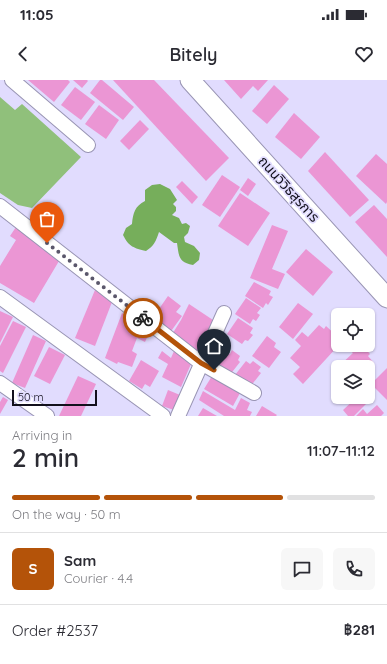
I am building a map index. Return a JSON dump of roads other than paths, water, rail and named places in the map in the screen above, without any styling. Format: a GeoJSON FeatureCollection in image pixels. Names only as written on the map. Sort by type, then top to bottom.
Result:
{"type":"FeatureCollection","features":[{"type":"Feature","properties":{"kind":"main road","name":"ถนนวิวิธสุรการ"},"geometry":{"type":"LineString","coordinates":[[190,80],[385,290]]}},
{"type":"Feature","properties":{"kind":"street"},"geometry":{"type":"LineString","coordinates":[[12,80],[88,145]]}},
{"type":"Feature","properties":{"kind":"street"},"geometry":{"type":"LineString","coordinates":[[0,206],[201,363],[254,394]]}},
{"type":"Feature","properties":{"kind":"street"},"geometry":{"type":"LineString","coordinates":[[0,297],[163,416]]}},
{"type":"Feature","properties":{"kind":"street"},"geometry":{"type":"LineString","coordinates":[[178,416],[224,312]]}},
{"type":"Feature","properties":{"kind":"street"},"geometry":{"type":"LineString","coordinates":[[0,382],[47,416]]}}]}
